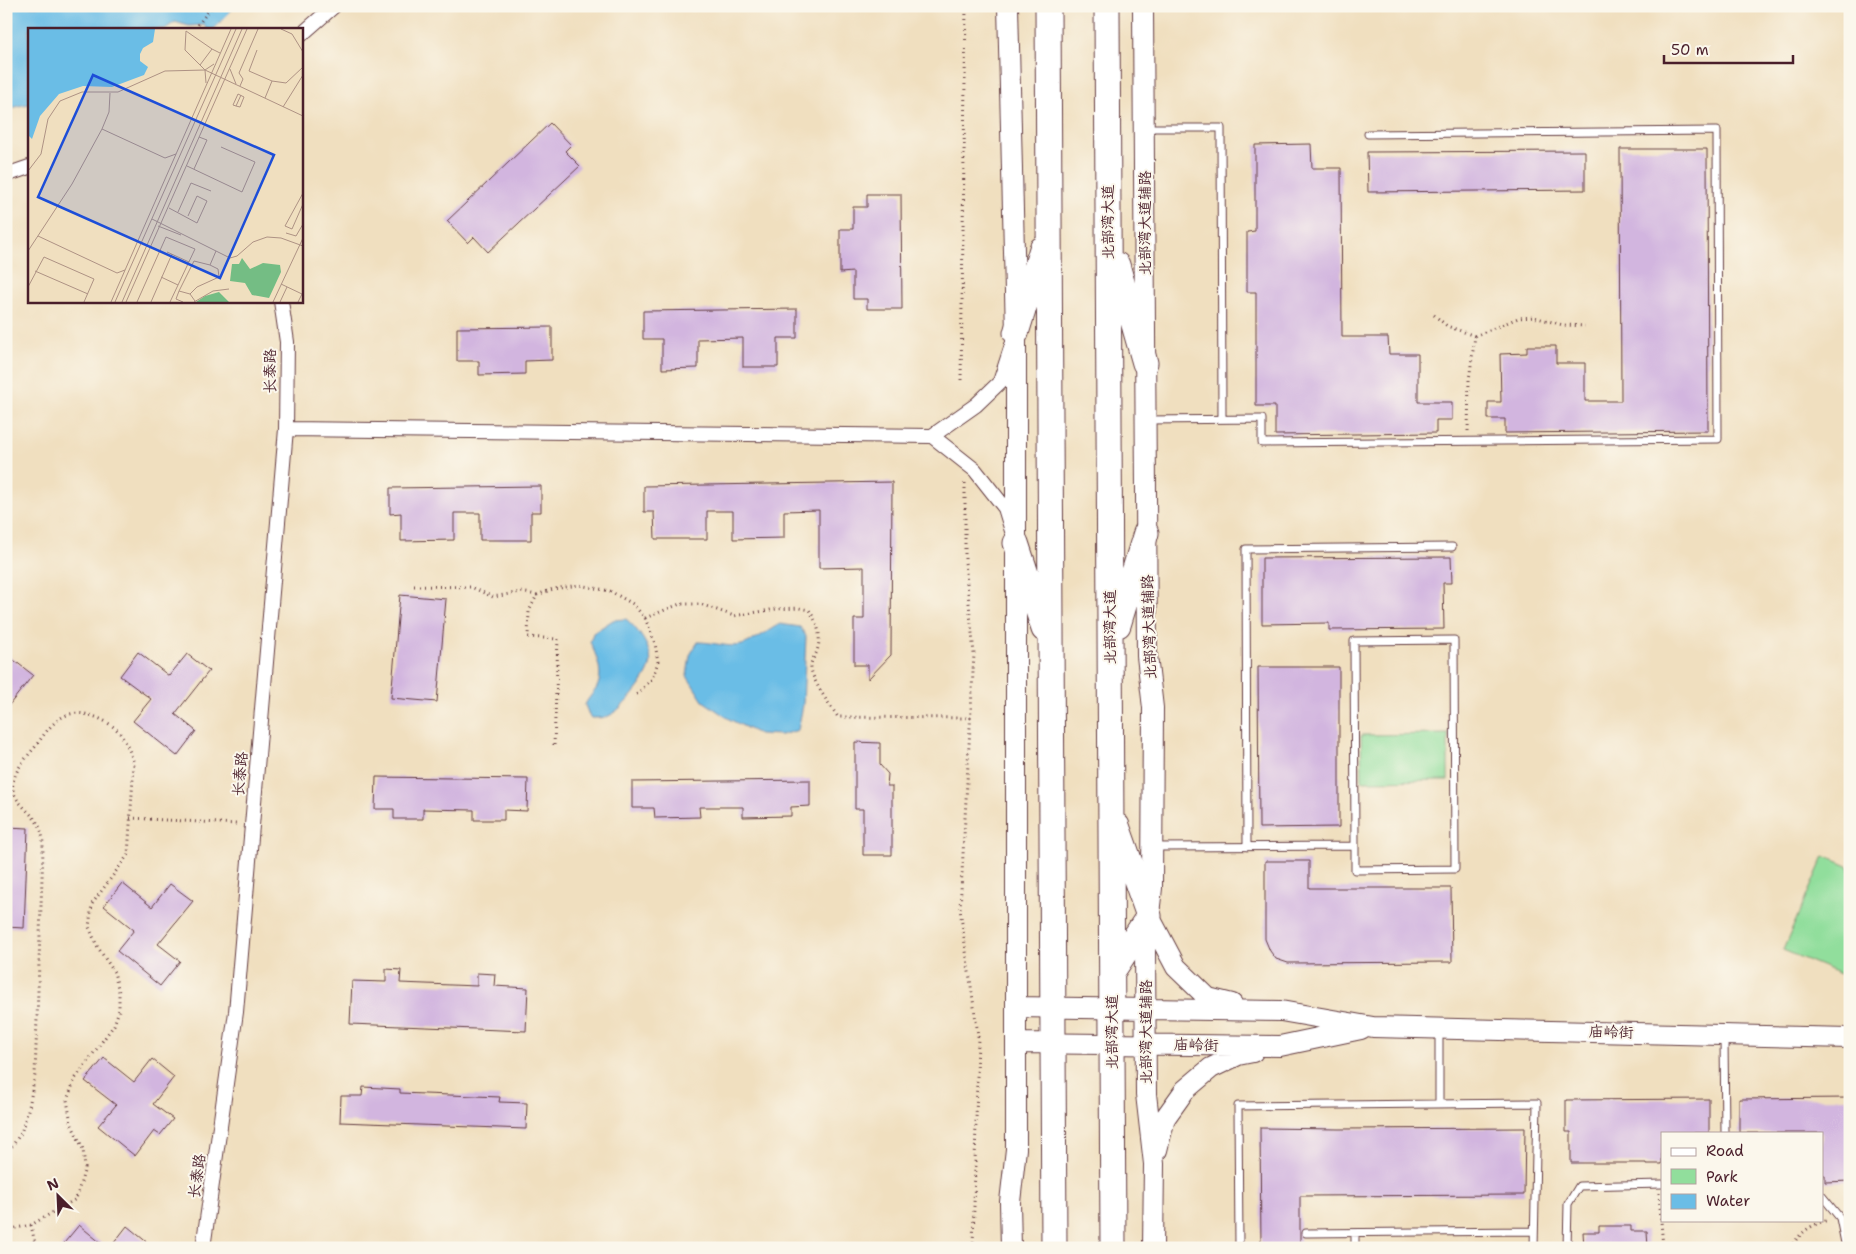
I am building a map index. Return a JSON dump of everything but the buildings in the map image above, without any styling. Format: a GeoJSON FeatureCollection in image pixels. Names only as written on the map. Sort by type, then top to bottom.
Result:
{"type":"FeatureCollection","features":[{"type":"Feature","properties":{"kind":"highway"},"geometry":{"type":"LineString","coordinates":[[1048,6],[1054,1248]]}},
{"type":"Feature","properties":{"kind":"highway","name":"北部湾大道"},"geometry":{"type":"LineString","coordinates":[[1107,6],[1113,1248]]}},
{"type":"Feature","properties":{"kind":"highway"},"geometry":{"type":"LineString","coordinates":[[1016,333],[1049,227]]}},
{"type":"Feature","properties":{"kind":"highway"},"geometry":{"type":"LineString","coordinates":[[1108,236],[1145,364]]}},
{"type":"Feature","properties":{"kind":"highway"},"geometry":{"type":"LineString","coordinates":[[1110,649],[1146,533]]}},
{"type":"Feature","properties":{"kind":"highway"},"geometry":{"type":"LineString","coordinates":[[1016,543],[1051,652]]}},
{"type":"Feature","properties":{"kind":"highway"},"geometry":{"type":"LineString","coordinates":[[1111,808],[1149,916],[1112,972]]}},
{"type":"Feature","properties":{"kind":"main road"},"geometry":{"type":"LineString","coordinates":[[1008,6],[1016,333],[1016,1149],[1010,1202],[1011,1248]]}},
{"type":"Feature","properties":{"kind":"main road","name":"北部湾大道辅路"},"geometry":{"type":"LineString","coordinates":[[1144,6],[1147,656],[1153,708],[1152,888],[1145,948],[1146,1094],[1154,1164],[1153,1248]]}},
{"type":"Feature","properties":{"kind":"main road"},"geometry":{"type":"LineString","coordinates":[[1149,916],[1176,967],[1208,998],[1226,1003],[1280,1011]]}},
{"type":"Feature","properties":{"kind":"main road","name":"庙岭街"},"geometry":{"type":"LineString","coordinates":[[1016,1007],[1280,1011],[1373,1027],[1850,1038]]}},
{"type":"Feature","properties":{"kind":"main road","name":"庙岭街"},"geometry":{"type":"LineString","coordinates":[[1016,1043],[1280,1046],[1373,1027]]}},
{"type":"Feature","properties":{"kind":"main road"},"geometry":{"type":"LineString","coordinates":[[1154,1164],[1165,1118],[1185,1090],[1211,1068],[1238,1055],[1280,1046]]}},
{"type":"Feature","properties":{"kind":"street"},"geometry":{"type":"LineString","coordinates":[[302,33],[334,6]]}},
{"type":"Feature","properties":{"kind":"street"},"geometry":{"type":"LineString","coordinates":[[6,175],[28,167]]}},
{"type":"Feature","properties":{"kind":"street","name":"长泰路"},"geometry":{"type":"LineString","coordinates":[[203,1248],[236,1012],[286,429],[286,342],[281,302]]}},
{"type":"Feature","properties":{"kind":"street"},"geometry":{"type":"LineString","coordinates":[[286,429],[932,436],[976,405],[1000,382],[1016,333]]}},
{"type":"Feature","properties":{"kind":"street"},"geometry":{"type":"LineString","coordinates":[[932,436],[975,470],[1004,508],[1016,543]]}},
{"type":"Feature","properties":{"kind":"lane"},"geometry":{"type":"LineString","coordinates":[[1144,128],[1221,128],[1222,419]]}},
{"type":"Feature","properties":{"kind":"lane"},"geometry":{"type":"LineString","coordinates":[[1146,420],[1262,419],[1262,443],[1718,439],[1717,131],[1368,134]]}},
{"type":"Feature","properties":{"kind":"lane"},"geometry":{"type":"LineString","coordinates":[[1247,847],[1246,549],[1452,547]]}},
{"type":"Feature","properties":{"kind":"lane"},"geometry":{"type":"LineString","coordinates":[[1454,640],[1455,870],[1355,870],[1355,846],[1354,641],[1454,640]]}},
{"type":"Feature","properties":{"kind":"lane"},"geometry":{"type":"LineString","coordinates":[[1152,847],[1355,846]]}},
{"type":"Feature","properties":{"kind":"lane"},"geometry":{"type":"LineString","coordinates":[[1439,1028],[1439,1104]]}},
{"type":"Feature","properties":{"kind":"lane"},"geometry":{"type":"LineString","coordinates":[[1724,1035],[1725,1132]]}},
{"type":"Feature","properties":{"kind":"lane"},"geometry":{"type":"LineString","coordinates":[[1239,1248],[1238,1106],[1537,1103],[1534,1248]]}},
{"type":"Feature","properties":{"kind":"lane"},"geometry":{"type":"LineString","coordinates":[[1567,1248],[1568,1204],[1579,1186],[1660,1184]]}},
{"type":"Feature","properties":{"kind":"lane"},"geometry":{"type":"LineString","coordinates":[[1824,1198],[1840,1218],[1846,1248]]}},
{"type":"Feature","properties":{"kind":"lane"},"geometry":{"type":"LineString","coordinates":[[1306,1233],[1534,1231]]}},
{"type":"Feature","properties":{"kind":"lane"},"geometry":{"type":"LineString","coordinates":[[1355,1232],[1355,1248]]}},
{"type":"Feature","properties":{"kind":"path"},"geometry":{"type":"LineString","coordinates":[[195,28],[212,6]]}},
{"type":"Feature","properties":{"kind":"path"},"geometry":{"type":"LineString","coordinates":[[961,380],[966,6]]}},
{"type":"Feature","properties":{"kind":"path"},"geometry":{"type":"LineString","coordinates":[[1434,315],[1447,326],[1475,336],[1518,318],[1534,317],[1563,325],[1585,326]]}},
{"type":"Feature","properties":{"kind":"path"},"geometry":{"type":"LineString","coordinates":[[1468,441],[1469,380],[1475,336]]}},
{"type":"Feature","properties":{"kind":"path"},"geometry":{"type":"LineString","coordinates":[[965,483],[965,562],[974,654],[960,909],[978,1035],[974,1248]]}},
{"type":"Feature","properties":{"kind":"path"},"geometry":{"type":"LineString","coordinates":[[414,586],[471,587],[494,597],[521,592],[537,595],[579,585],[610,591],[633,604],[645,618],[655,643],[658,662],[652,679],[634,697]]}},
{"type":"Feature","properties":{"kind":"path"},"geometry":{"type":"LineString","coordinates":[[537,595],[529,611],[528,637],[558,639],[554,746]]}},
{"type":"Feature","properties":{"kind":"path"},"geometry":{"type":"LineString","coordinates":[[645,618],[680,604],[700,604],[734,616],[776,609],[799,608],[809,610],[818,624],[820,636],[817,651],[811,665],[817,684],[838,717],[971,718]]}},
{"type":"Feature","properties":{"kind":"path"},"geometry":{"type":"LineString","coordinates":[[6,1154],[21,1133],[29,1107],[35,1076],[43,850],[42,834],[38,823],[16,798],[13,784],[18,767],[54,723],[67,715],[82,713],[100,719],[118,731],[129,749],[134,763],[128,855],[92,904],[89,926],[97,946],[114,972],[119,992],[119,1010],[114,1025],[75,1079],[67,1100],[71,1123],[83,1149],[85,1168],[76,1199],[31,1225],[6,1230]]}},
{"type":"Feature","properties":{"kind":"path"},"geometry":{"type":"LineString","coordinates":[[130,818],[252,825]]}},
{"type":"Feature","properties":{"kind":"path"},"geometry":{"type":"LineString","coordinates":[[1660,1184],[1661,1205]]}},
{"type":"Feature","properties":{"kind":"path"},"geometry":{"type":"LineString","coordinates":[[1824,1221],[1840,1218]]}},
{"type":"Feature","properties":{"kind":"path"},"geometry":{"type":"LineString","coordinates":[[1662,1222],[1663,1248]]}},
{"type":"Feature","properties":{"kind":"path"},"geometry":{"type":"LineString","coordinates":[[1790,1248],[1801,1232],[1819,1222]]}},
{"type":"Feature","properties":{"kind":"path"},"geometry":{"type":"LineString","coordinates":[[31,1225],[36,1248]]}},
{"type":"Feature","properties":{"kind":"green space"},"geometry":{"type":"Polygon","coordinates":[[[1448,734],[1448,780],[1362,781],[1361,735],[1448,734]]]}},
{"type":"Feature","properties":{"kind":"green space"},"geometry":{"type":"Polygon","coordinates":[[[1824,856],[1850,867],[1850,978],[1783,950],[1824,856]]]}},
{"type":"Feature","properties":{"kind":"water"},"geometry":{"type":"Polygon","coordinates":[[[6,6],[235,6],[215,28],[206,28],[204,25],[189,26],[175,22],[166,28],[28,28],[28,104],[6,111],[6,6]]]}},
{"type":"Feature","properties":{"kind":"water"},"geometry":{"type":"Polygon","coordinates":[[[626,619],[635,628],[647,646],[651,660],[648,672],[632,695],[612,714],[606,717],[590,718],[585,705],[596,689],[600,677],[599,665],[590,642],[593,633],[613,620],[626,619]]]}},
{"type":"Feature","properties":{"kind":"water"},"geometry":{"type":"Polygon","coordinates":[[[780,624],[800,627],[806,636],[803,705],[798,730],[781,735],[759,734],[729,719],[703,701],[687,676],[690,655],[698,642],[732,646],[742,645],[780,624]]]}}]}
